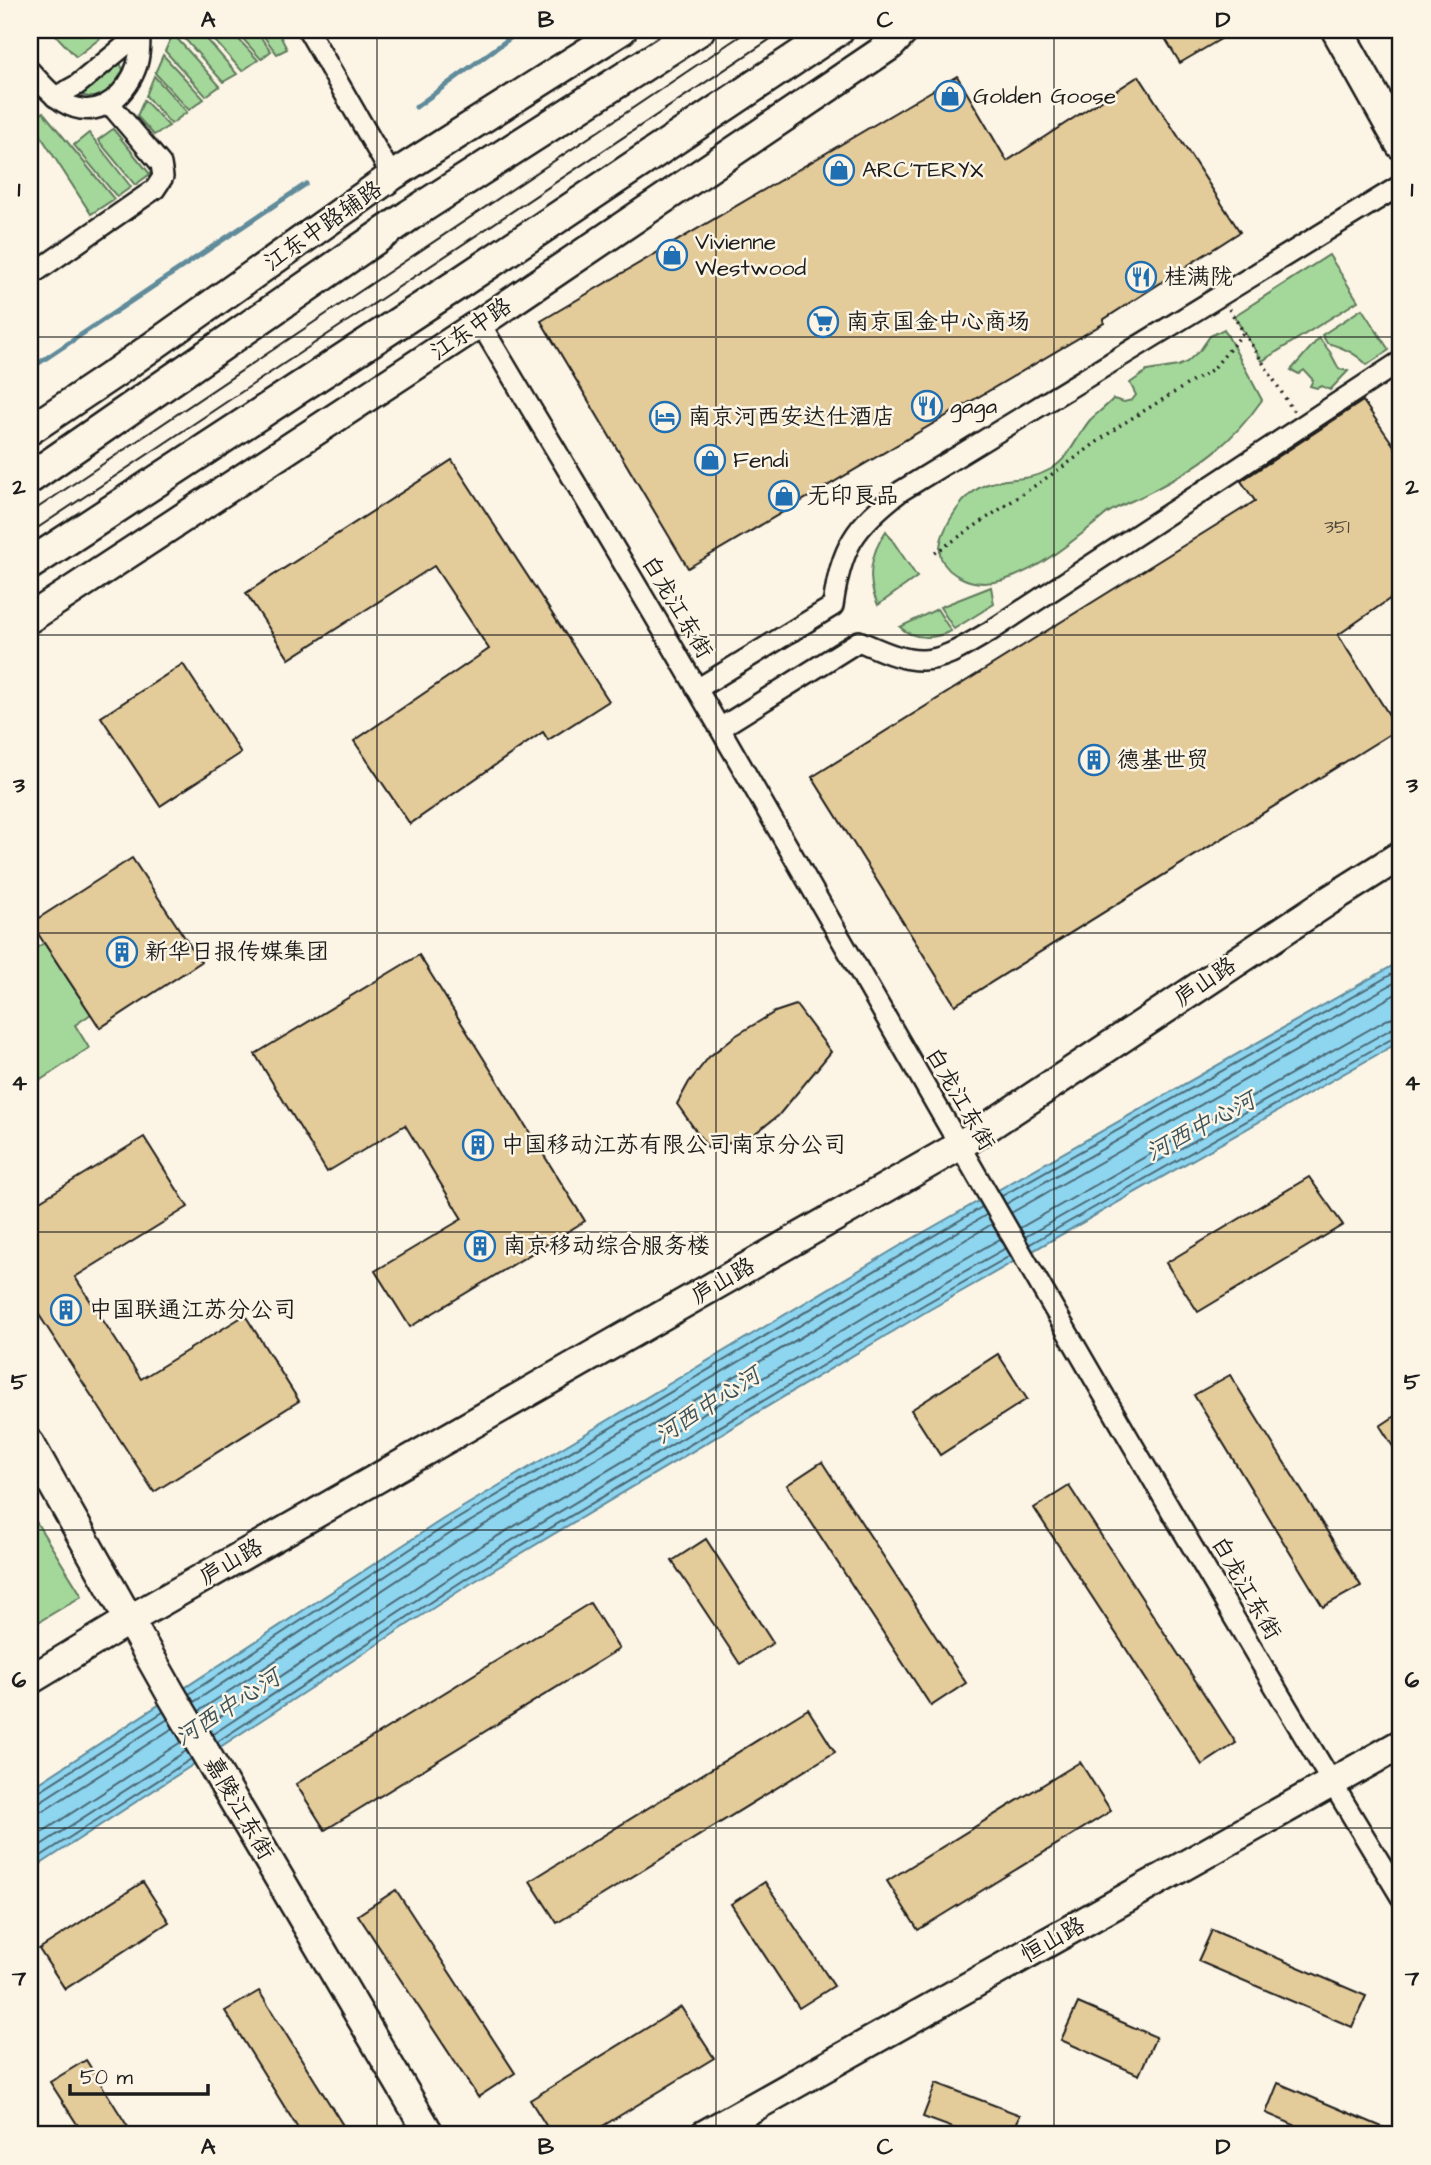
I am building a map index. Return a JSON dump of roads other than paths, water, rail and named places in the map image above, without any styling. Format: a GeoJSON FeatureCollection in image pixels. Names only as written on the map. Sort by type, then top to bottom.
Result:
{"type":"FeatureCollection","features":[{"type":"Feature","properties":{"kind":"main road"},"geometry":{"type":"LineString","coordinates":[[30,478],[410,215],[699,30]]}},
{"type":"Feature","properties":{"kind":"main road","name":"江东中路"},"geometry":{"type":"LineString","coordinates":[[30,564],[458,284],[838,30]]}},
{"type":"Feature","properties":{"kind":"main road"},"geometry":{"type":"LineString","coordinates":[[1336,30],[1401,144]]}},
{"type":"Feature","properties":{"kind":"street"},"geometry":{"type":"LineString","coordinates":[[307,30],[393,177]]}},
{"type":"Feature","properties":{"kind":"street","name":"江东中路辅路"},"geometry":{"type":"LineString","coordinates":[[30,430],[393,177],[622,30]]}},
{"type":"Feature","properties":{"kind":"street","name":"江东中路"},"geometry":{"type":"LineString","coordinates":[[30,618],[480,323],[891,45],[905,30]]}},
{"type":"Feature","properties":{"kind":"street"},"geometry":{"type":"LineString","coordinates":[[55,97],[77,85],[142,32]]}},
{"type":"Feature","properties":{"kind":"street"},"geometry":{"type":"LineString","coordinates":[[30,71],[55,97],[82,110],[106,106],[123,92],[134,73],[142,32]]}},
{"type":"Feature","properties":{"kind":"street"},"geometry":{"type":"LineString","coordinates":[[30,276],[155,189],[163,177],[160,164],[109,103]]}},
{"type":"Feature","properties":{"kind":"street"},"geometry":{"type":"LineString","coordinates":[[697,689],[833,606],[836,580],[845,550],[872,514],[901,491],[1401,185]]}},
{"type":"Feature","properties":{"kind":"street","name":"白龙江东街"},"geometry":{"type":"LineString","coordinates":[[480,323],[720,728],[959,1146],[1332,1784],[1401,1897]]}},
{"type":"Feature","properties":{"kind":"street"},"geometry":{"type":"LineString","coordinates":[[720,728],[859,641],[890,653],[923,660],[956,651],[1401,361]]}},
{"type":"Feature","properties":{"kind":"street","name":"庐山路"},"geometry":{"type":"LineString","coordinates":[[30,1680],[130,1620],[959,1146],[1401,855]]}},
{"type":"Feature","properties":{"kind":"street","name":"嘉陵江东街"},"geometry":{"type":"LineString","coordinates":[[30,1444],[171,1694],[430,2135]]}},
{"type":"Feature","properties":{"kind":"street","name":"恒山路"},"geometry":{"type":"LineString","coordinates":[[704,2135],[1401,1744]]}},
{"type":"Feature","properties":{"kind":"water","name":"河西中心河"},"geometry":{"type":"Polygon","coordinates":[[[1401,961],[1401,1041],[929,1310],[470,1584],[30,1871],[30,1789],[443,1519],[903,1244],[1401,961]]]}},
{"type":"Feature","properties":{"kind":"waterway"},"geometry":{"type":"LineString","coordinates":[[416,107],[521,30]]}},
{"type":"Feature","properties":{"kind":"waterway"},"geometry":{"type":"LineString","coordinates":[[30,369],[306,184]]}},
{"type":"Feature","properties":{"kind":"tram line"},"geometry":{"type":"LineString","coordinates":[[30,513],[749,30]]}},
{"type":"Feature","properties":{"kind":"tram line"},"geometry":{"type":"LineString","coordinates":[[30,533],[784,30]]}},
{"type":"Feature","properties":{"kind":"place","name":"Golden Goose"},"geometry":{"type":"Point","coordinates":[950,96]}},
{"type":"Feature","properties":{"kind":"place","name":"ARC'TERYX"},"geometry":{"type":"Point","coordinates":[839,170]}},
{"type":"Feature","properties":{"kind":"place","name":"Vivienne Westwood"},"geometry":{"type":"Point","coordinates":[672,255]}},
{"type":"Feature","properties":{"kind":"place","name":"桂满陇"},"geometry":{"type":"Point","coordinates":[1141,277]}},
{"type":"Feature","properties":{"kind":"place","name":"南京国金中心商场"},"geometry":{"type":"Point","coordinates":[823,322]}},
{"type":"Feature","properties":{"kind":"place","name":"gaga"},"geometry":{"type":"Point","coordinates":[927,406]}},
{"type":"Feature","properties":{"kind":"place","name":"南京河西安达仕酒店"},"geometry":{"type":"Point","coordinates":[665,417]}},
{"type":"Feature","properties":{"kind":"place","name":"Fendi"},"geometry":{"type":"Point","coordinates":[710,460]}},
{"type":"Feature","properties":{"kind":"place","name":"无印良品"},"geometry":{"type":"Point","coordinates":[784,496]}},
{"type":"Feature","properties":{"kind":"place","name":"德基世贸"},"geometry":{"type":"Point","coordinates":[1094,760]}},
{"type":"Feature","properties":{"kind":"place","name":"新华日报传媒集团"},"geometry":{"type":"Point","coordinates":[122,952]}},
{"type":"Feature","properties":{"kind":"place","name":"中国移动江苏有限公司南京分公司"},"geometry":{"type":"Point","coordinates":[478,1145]}},
{"type":"Feature","properties":{"kind":"place","name":"南京移动综合服务楼"},"geometry":{"type":"Point","coordinates":[480,1246]}},
{"type":"Feature","properties":{"kind":"place","name":"中国联通江苏分公司"},"geometry":{"type":"Point","coordinates":[66,1310]}}]}
